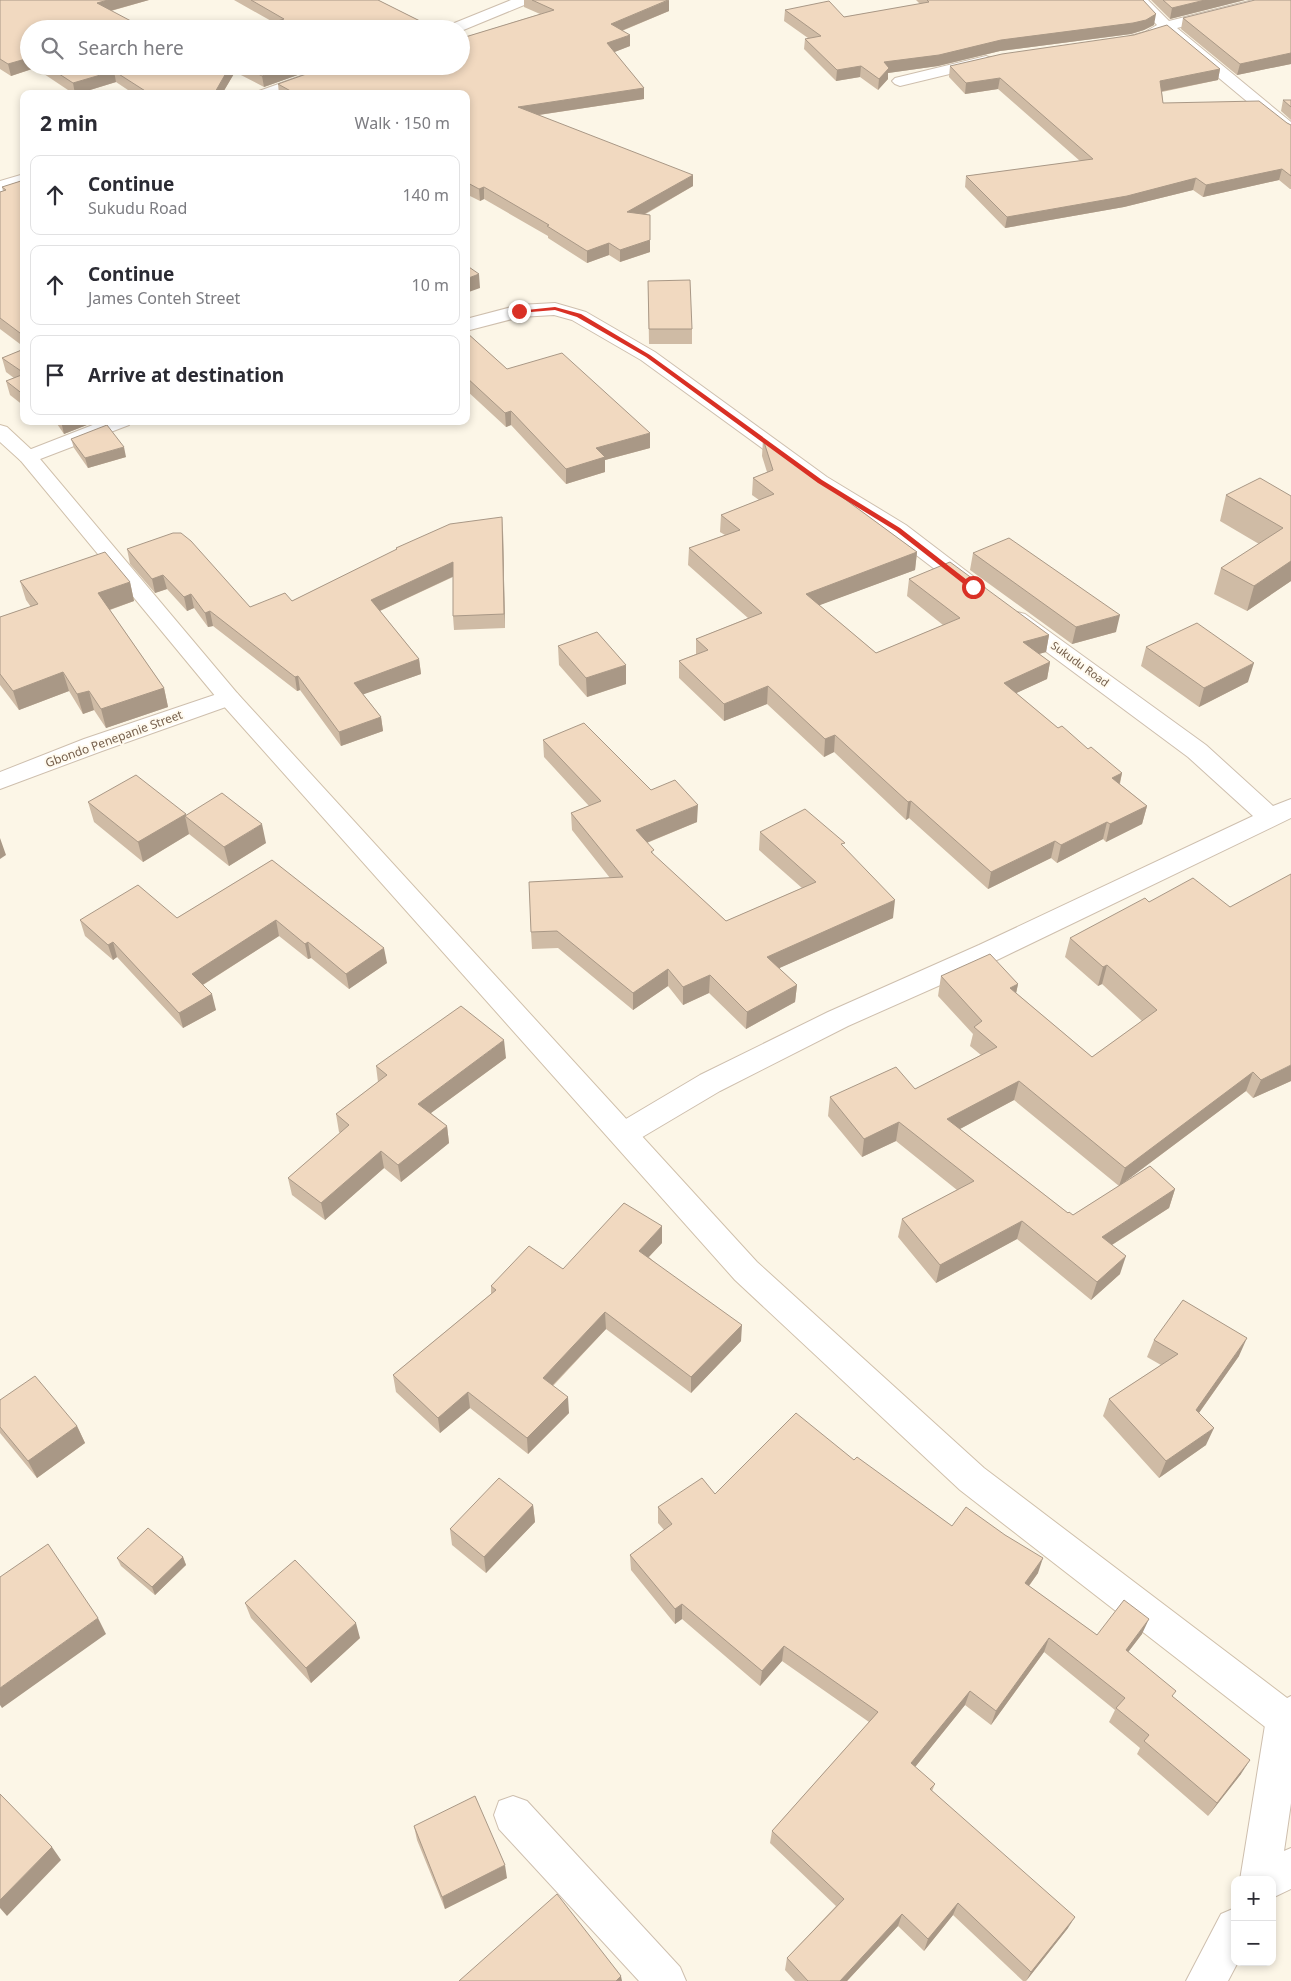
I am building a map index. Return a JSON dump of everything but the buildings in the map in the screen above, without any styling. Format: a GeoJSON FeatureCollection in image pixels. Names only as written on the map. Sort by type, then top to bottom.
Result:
{"type":"FeatureCollection","features":[{"type":"Feature","properties":{"kind":"street"},"geometry":{"type":"LineString","coordinates":[[470,22],[524,0]]}},
{"type":"Feature","properties":{"kind":"street"},"geometry":{"type":"LineString","coordinates":[[1140,0],[1166,26],[1291,130]]}},
{"type":"Feature","properties":{"kind":"street"},"geometry":{"type":"LineString","coordinates":[[1123,42],[1150,35],[1166,26],[1270,0]]}},
{"type":"Feature","properties":{"kind":"street"},"geometry":{"type":"LineString","coordinates":[[900,81],[1000,58]]}},
{"type":"Feature","properties":{"kind":"street"},"geometry":{"type":"LineString","coordinates":[[277,90],[319,75]]}},
{"type":"Feature","properties":{"kind":"street"},"geometry":{"type":"LineString","coordinates":[[0,186],[20,180]]}},
{"type":"Feature","properties":{"kind":"street","name":"Sukudu Road"},"geometry":{"type":"LineString","coordinates":[[470,324],[519,311],[555,309],[579,316],[648,356],[820,481],[898,530],[1281,813]]}},
{"type":"Feature","properties":{"kind":"street"},"geometry":{"type":"LineString","coordinates":[[28,457],[112,425]]}},
{"type":"Feature","properties":{"kind":"street"},"geometry":{"type":"LineString","coordinates":[[0,431],[28,457],[229,698],[746,1271],[972,1479],[1289,1719],[1261,1876]]}},
{"type":"Feature","properties":{"kind":"street","name":"Gbondo Penepanie Street"},"geometry":{"type":"LineString","coordinates":[[0,781],[93,745],[229,698]]}},
{"type":"Feature","properties":{"kind":"street"},"geometry":{"type":"LineString","coordinates":[[624,1134],[710,1083],[838,1019],[998,948],[1281,813]]}},
{"type":"Feature","properties":{"kind":"street"},"geometry":{"type":"LineString","coordinates":[[513,1815],[666,1981]]}},
{"type":"Feature","properties":{"kind":"street"},"geometry":{"type":"LineString","coordinates":[[1276,1876],[1291,1868]]}},
{"type":"Feature","properties":{"kind":"street"},"geometry":{"type":"LineString","coordinates":[[1206,1981],[1231,1935]]}},
{"type":"Feature","properties":{"kind":"route"},"geometry":{"type":"LineString","coordinates":[[519,311],[555,309],[579,316],[648,356],[756,437],[820,481],[898,530],[973,587]]}}]}
